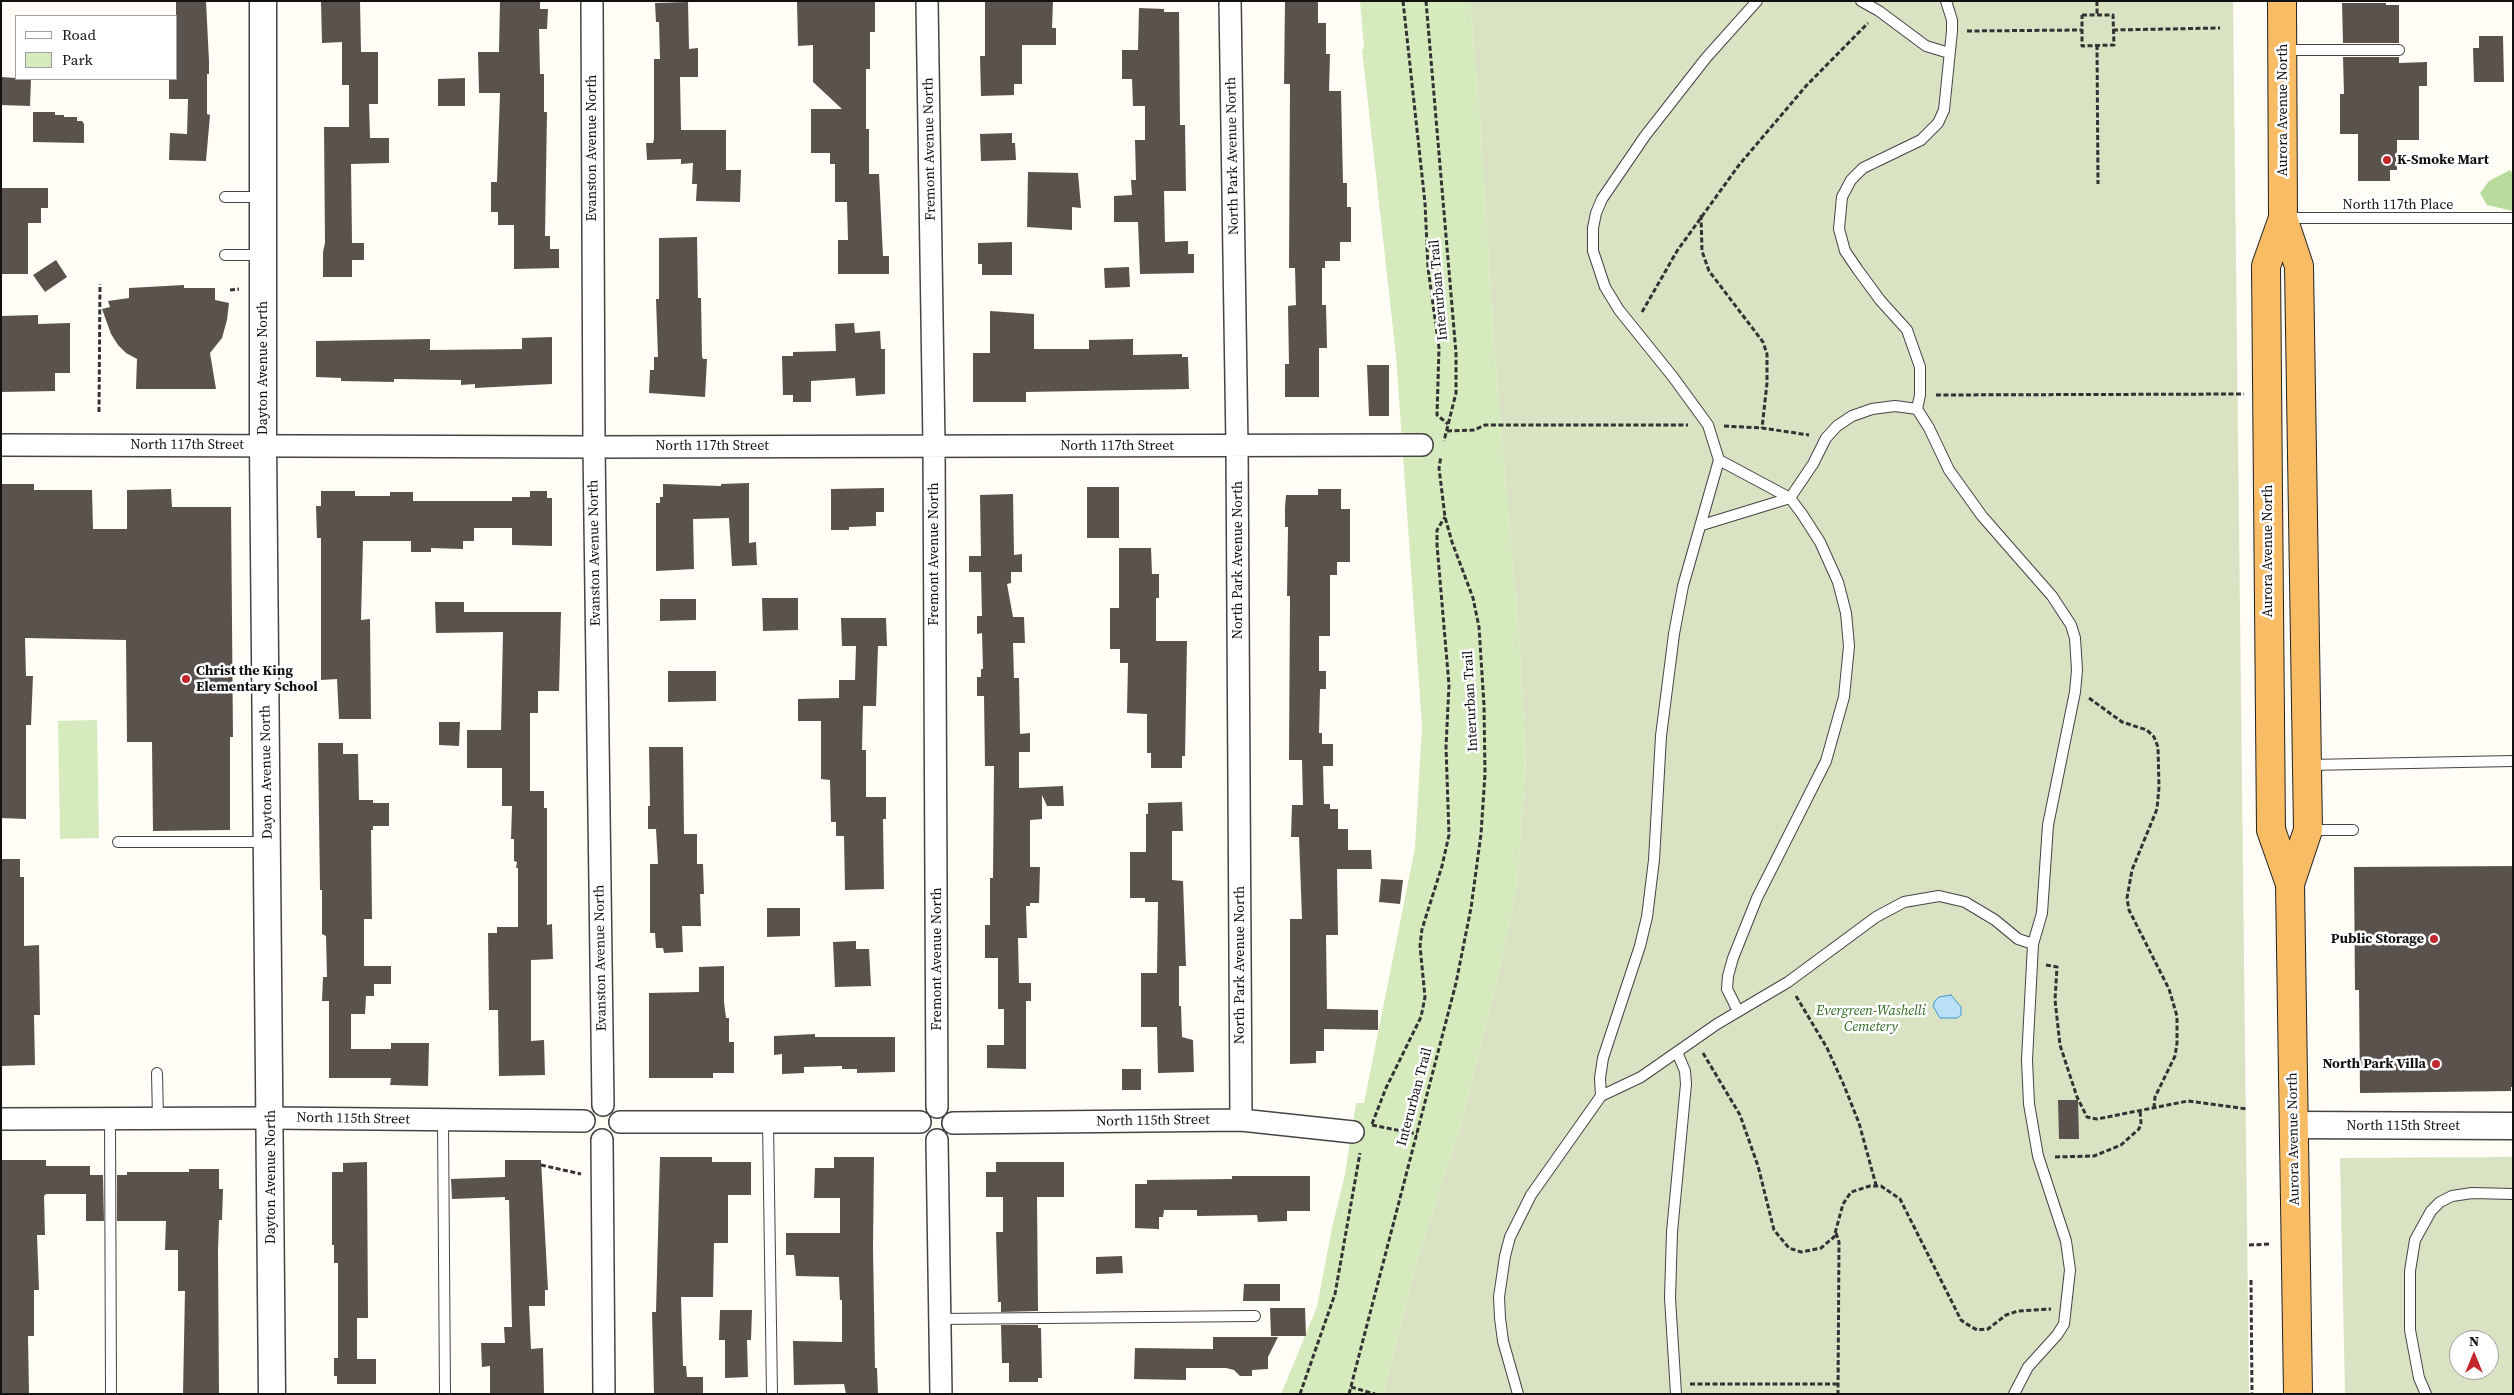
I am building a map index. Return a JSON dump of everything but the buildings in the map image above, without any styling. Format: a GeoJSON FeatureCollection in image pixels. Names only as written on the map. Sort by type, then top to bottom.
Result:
{"type":"FeatureCollection","features":[{"type":"Feature","properties":{"kind":"highway","name":"Aurora Avenue North"},"geometry":{"type":"LineString","coordinates":[[2282,1],[2283,218],[2300,266],[2308,830],[2290,884]]}},
{"type":"Feature","properties":{"kind":"highway","name":"Aurora Avenue North"},"geometry":{"type":"LineString","coordinates":[[2283,218],[2266,266],[2271,830],[2290,884],[2298,1394]]}},
{"type":"Feature","properties":{"kind":"street","name":"Dayton Avenue North"},"geometry":{"type":"LineString","coordinates":[[263,1],[263,445],[271,1118],[272,1394]]}},
{"type":"Feature","properties":{"kind":"street","name":"Evanston Avenue North"},"geometry":{"type":"LineString","coordinates":[[592,1],[594,447],[602,1104]]}},
{"type":"Feature","properties":{"kind":"street","name":"Fremont Avenue North"},"geometry":{"type":"LineString","coordinates":[[927,1],[934,445],[937,1107]]}},
{"type":"Feature","properties":{"kind":"street","name":"North Park Avenue North"},"geometry":{"type":"LineString","coordinates":[[1230,1],[1238,446],[1241,1120]]}},
{"type":"Feature","properties":{"kind":"street","name":"North 117th Street"},"geometry":{"type":"LineString","coordinates":[[1,445],[594,447],[934,445],[1432,448]]}},
{"type":"Feature","properties":{"kind":"street"},"geometry":{"type":"LineString","coordinates":[[602,1104],[613,1108],[620,1122],[616,1134],[602,1140],[589,1135],[584,1121],[591,1108],[602,1104]]}},
{"type":"Feature","properties":{"kind":"street"},"geometry":{"type":"LineString","coordinates":[[937,1107],[947,1111],[953,1123],[949,1135],[937,1140],[929,1139],[924,1135],[920,1122],[927,1110],[937,1107]]}},
{"type":"Feature","properties":{"kind":"street","name":"North 115th Street"},"geometry":{"type":"LineString","coordinates":[[1,1119],[271,1118],[584,1121]]}},
{"type":"Feature","properties":{"kind":"street","name":"North 115th Street"},"geometry":{"type":"LineString","coordinates":[[953,1123],[1241,1120],[1364,1134]]}},
{"type":"Feature","properties":{"kind":"street"},"geometry":{"type":"LineString","coordinates":[[620,1122],[920,1122]]}},
{"type":"Feature","properties":{"kind":"street","name":"North 115th Street"},"geometry":{"type":"LineString","coordinates":[[2294,1125],[2513,1126]]}},
{"type":"Feature","properties":{"kind":"street"},"geometry":{"type":"LineString","coordinates":[[602,1140],[604,1394]]}},
{"type":"Feature","properties":{"kind":"street"},"geometry":{"type":"LineString","coordinates":[[937,1140],[941,1394]]}},
{"type":"Feature","properties":{"kind":"lane"},"geometry":{"type":"LineString","coordinates":[[1601,1096],[1600,1078],[1604,1058],[1648,917],[1654,860],[1661,736],[1666,686],[1683,586],[1719,460],[1708,425],[1612,299],[1597,268],[1592,236],[1598,206],[1617,175],[1668,104],[1726,34],[1757,1]]}},
{"type":"Feature","properties":{"kind":"lane"},"geometry":{"type":"LineString","coordinates":[[1861,1],[1879,11],[1926,46],[1949,53]]}},
{"type":"Feature","properties":{"kind":"lane"},"geometry":{"type":"LineString","coordinates":[[1946,1],[1952,20],[1952,31],[1944,110],[1938,123],[1921,140],[1863,168],[1851,180],[1842,197],[1839,212],[1839,229],[1845,251],[1880,300],[1907,330],[1920,366],[1920,395],[1917,409],[1961,490],[2052,596],[2071,625],[2077,652],[2075,692],[2048,825],[2042,913],[2033,944],[2028,1082],[2038,1156],[2068,1251],[2070,1270],[2067,1310],[2061,1329],[2028,1367],[2014,1394]]}},
{"type":"Feature","properties":{"kind":"lane"},"geometry":{"type":"LineString","coordinates":[[2282,50],[2399,50]]}},
{"type":"Feature","properties":{"kind":"lane"},"geometry":{"type":"LineString","coordinates":[[226,197],[263,197]]}},
{"type":"Feature","properties":{"kind":"lane","name":"North 117th Place"},"geometry":{"type":"LineString","coordinates":[[2283,218],[2513,218]]}},
{"type":"Feature","properties":{"kind":"lane"},"geometry":{"type":"LineString","coordinates":[[226,256],[263,256]]}},
{"type":"Feature","properties":{"kind":"lane"},"geometry":{"type":"LineString","coordinates":[[1702,524],[1790,498],[1813,464],[1826,438],[1845,421],[1872,409],[1895,406],[1917,409]]}},
{"type":"Feature","properties":{"kind":"lane"},"geometry":{"type":"LineString","coordinates":[[1719,460],[1790,498],[1820,542],[1838,582],[1848,630],[1847,679],[1840,716],[1826,761],[1757,898],[1733,958],[1728,976],[1728,989],[1738,1011]]}},
{"type":"Feature","properties":{"kind":"lane"},"geometry":{"type":"LineString","coordinates":[[2307,765],[2513,762]]}},
{"type":"Feature","properties":{"kind":"lane"},"geometry":{"type":"LineString","coordinates":[[2308,830],[2353,830]]}},
{"type":"Feature","properties":{"kind":"lane"},"geometry":{"type":"LineString","coordinates":[[118,842],[268,842]]}},
{"type":"Feature","properties":{"kind":"lane"},"geometry":{"type":"LineString","coordinates":[[1518,1394],[1503,1341],[1500,1318],[1500,1282],[1507,1250],[1520,1216],[1531,1196],[1601,1096],[1625,1086],[1738,1011],[1788,982],[1876,917],[1904,902],[1927,896],[1952,898],[1970,905],[1995,920],[2018,939],[2033,944]]}},
{"type":"Feature","properties":{"kind":"lane"},"geometry":{"type":"LineString","coordinates":[[1675,1389],[1670,1298],[1672,1232],[1686,1084],[1685,1071],[1677,1052]]}},
{"type":"Feature","properties":{"kind":"lane"},"geometry":{"type":"LineString","coordinates":[[157,1073],[158,1119]]}},
{"type":"Feature","properties":{"kind":"lane"},"geometry":{"type":"LineString","coordinates":[[110,1119],[111,1394]]}},
{"type":"Feature","properties":{"kind":"lane"},"geometry":{"type":"LineString","coordinates":[[443,1120],[445,1394]]}},
{"type":"Feature","properties":{"kind":"lane"},"geometry":{"type":"LineString","coordinates":[[768,1121],[772,1394]]}},
{"type":"Feature","properties":{"kind":"lane"},"geometry":{"type":"LineString","coordinates":[[2426,1394],[2419,1378],[2412,1346],[2409,1302],[2412,1256],[2415,1240],[2421,1226],[2425,1218],[2440,1202],[2452,1196],[2472,1193],[2513,1194]]}},
{"type":"Feature","properties":{"kind":"lane"},"geometry":{"type":"LineString","coordinates":[[940,1319],[1255,1316]]}},
{"type":"Feature","properties":{"kind":"path"},"geometry":{"type":"LineString","coordinates":[[1403,1],[1425,203],[1428,268],[1439,348],[1437,415],[1448,424]]}},
{"type":"Feature","properties":{"kind":"path","name":"Interurban Trail"},"geometry":{"type":"LineString","coordinates":[[1426,1],[1456,353],[1456,393],[1443,445]]}},
{"type":"Feature","properties":{"kind":"path"},"geometry":{"type":"LineString","coordinates":[[2097,1],[2097,15]]}},
{"type":"Feature","properties":{"kind":"path"},"geometry":{"type":"LineString","coordinates":[[1633,328],[1677,251],[1738,165],[1800,93],[1879,11]]}},
{"type":"Feature","properties":{"kind":"path"},"geometry":{"type":"LineString","coordinates":[[2082,15],[2113,15],[2114,45],[2082,46],[2082,30],[2082,15]]}},
{"type":"Feature","properties":{"kind":"path"},"geometry":{"type":"LineString","coordinates":[[2113,30],[2220,28]]}},
{"type":"Feature","properties":{"kind":"path"},"geometry":{"type":"LineString","coordinates":[[1952,31],[2082,30]]}},
{"type":"Feature","properties":{"kind":"path"},"geometry":{"type":"LineString","coordinates":[[2097,45],[2098,184]]}},
{"type":"Feature","properties":{"kind":"path"},"geometry":{"type":"LineString","coordinates":[[1701,215],[1702,251],[1709,272],[1763,342],[1767,354],[1768,383],[1762,428]]}},
{"type":"Feature","properties":{"kind":"path"},"geometry":{"type":"LineString","coordinates":[[99,412],[100,284]]}},
{"type":"Feature","properties":{"kind":"path"},"geometry":{"type":"LineString","coordinates":[[230,290],[242,289]]}},
{"type":"Feature","properties":{"kind":"path"},"geometry":{"type":"LineString","coordinates":[[1920,395],[2267,394]]}},
{"type":"Feature","properties":{"kind":"path"},"geometry":{"type":"LineString","coordinates":[[1447,431],[1474,430],[1485,425],[1708,425],[1762,428],[1826,438]]}},
{"type":"Feature","properties":{"kind":"path","name":"Interurban Trail"},"geometry":{"type":"LineString","coordinates":[[1350,1394],[1456,983],[1471,908],[1482,834],[1486,774],[1479,627],[1473,598],[1452,542],[1445,517],[1439,468],[1432,448]]}},
{"type":"Feature","properties":{"kind":"path"},"geometry":{"type":"LineString","coordinates":[[1300,1394],[1335,1294],[1364,1134],[1421,1017],[1425,997],[1420,946],[1422,929],[1450,835],[1446,747],[1449,685],[1437,545],[1437,530],[1445,517]]}},
{"type":"Feature","properties":{"kind":"path"},"geometry":{"type":"LineString","coordinates":[[2075,692],[2085,695],[2122,722],[2147,730],[2154,737],[2158,748],[2159,787],[2157,809],[2135,864],[2127,898],[2129,910],[2165,981],[2178,1016],[2178,1043],[2172,1064],[2155,1097],[2154,1107]]}},
{"type":"Feature","properties":{"kind":"path"},"geometry":{"type":"LineString","coordinates":[[2031,963],[2058,967],[2056,1000],[2058,1032],[2067,1068],[2084,1114],[2087,1117],[2098,1119],[2188,1101],[2247,1109]]}},
{"type":"Feature","properties":{"kind":"path"},"geometry":{"type":"LineString","coordinates":[[1788,982],[1827,1048],[1840,1076],[1859,1123],[1876,1185]]}},
{"type":"Feature","properties":{"kind":"path"},"geometry":{"type":"LineString","coordinates":[[1695,1039],[1736,1108],[1750,1140],[1777,1236],[1794,1251],[1808,1252],[1821,1248],[1831,1240],[1836,1233],[1846,1198],[1856,1190],[1876,1185],[1892,1191],[1900,1199],[1961,1320],[1971,1327],[1977,1330],[1988,1329],[2006,1316],[2025,1309],[2067,1310]]}},
{"type":"Feature","properties":{"kind":"path"},"geometry":{"type":"LineString","coordinates":[[2038,1156],[2084,1157],[2112,1150],[2129,1140],[2139,1129],[2141,1123],[2140,1110]]}},
{"type":"Feature","properties":{"kind":"path"},"geometry":{"type":"LineString","coordinates":[[1364,1134],[1417,1134]]}},
{"type":"Feature","properties":{"kind":"path"},"geometry":{"type":"LineString","coordinates":[[541,1164],[550,1165],[575,1174],[602,1175]]}},
{"type":"Feature","properties":{"kind":"path"},"geometry":{"type":"LineString","coordinates":[[1836,1233],[1839,1242],[1838,1394]]}},
{"type":"Feature","properties":{"kind":"path"},"geometry":{"type":"LineString","coordinates":[[2251,1280],[2252,1394]]}},
{"type":"Feature","properties":{"kind":"path"},"geometry":{"type":"LineString","coordinates":[[1675,1389],[1838,1384]]}},
{"type":"Feature","properties":{"kind":"path"},"geometry":{"type":"LineString","coordinates":[[1351,1387],[1375,1394]]}},
{"type":"Feature","properties":{"kind":"green space"},"geometry":{"type":"Polygon","coordinates":[[[1360,1],[1470,1],[1480,118],[1494,345],[1519,637],[1526,759],[1517,886],[1498,977],[1461,1124],[1416,1264],[1383,1394],[1281,1394],[1317,1307],[1332,1228],[1345,1174],[1356,1103],[1364,1103],[1415,848],[1422,726],[1396,356],[1362,49],[1364,49],[1360,1]]]}},
{"type":"Feature","properties":{"kind":"green space","name":"Evergreen-Washelli Cemetery"},"geometry":{"type":"Polygon","coordinates":[[[1470,1],[2233,1],[2249,1394],[1383,1394],[1416,1264],[1461,1124],[1498,977],[1517,886],[1526,759],[1519,637],[1494,345],[1480,118],[1470,1]]]}},
{"type":"Feature","properties":{"kind":"green space"},"geometry":{"type":"Polygon","coordinates":[[[2510,170],[2513,174],[2513,211],[2487,205],[2480,193],[2489,181],[2510,170]]]}},
{"type":"Feature","properties":{"kind":"green space"},"geometry":{"type":"Polygon","coordinates":[[[97,720],[99,838],[60,839],[58,721],[97,720]]]}},
{"type":"Feature","properties":{"kind":"green space"},"geometry":{"type":"Polygon","coordinates":[[[2513,1157],[2513,1394],[2345,1394],[2340,1158],[2513,1157]]]}},
{"type":"Feature","properties":{"kind":"water"},"geometry":{"type":"Polygon","coordinates":[[[1951,995],[1961,1007],[1961,1015],[1957,1018],[1940,1018],[1933,1006],[1935,1001],[1939,997],[1951,995]]]}},
{"type":"Feature","properties":{"kind":"place","name":"K-Smoke Mart"},"geometry":{"type":"Point","coordinates":[2387,160]}},
{"type":"Feature","properties":{"kind":"place","name":"Christ the King Elementary School"},"geometry":{"type":"Point","coordinates":[186,679]}},
{"type":"Feature","properties":{"kind":"place","name":"Public Storage"},"geometry":{"type":"Point","coordinates":[2434,939]}},
{"type":"Feature","properties":{"kind":"place","name":"North Park Villa"},"geometry":{"type":"Point","coordinates":[2436,1064]}}]}
